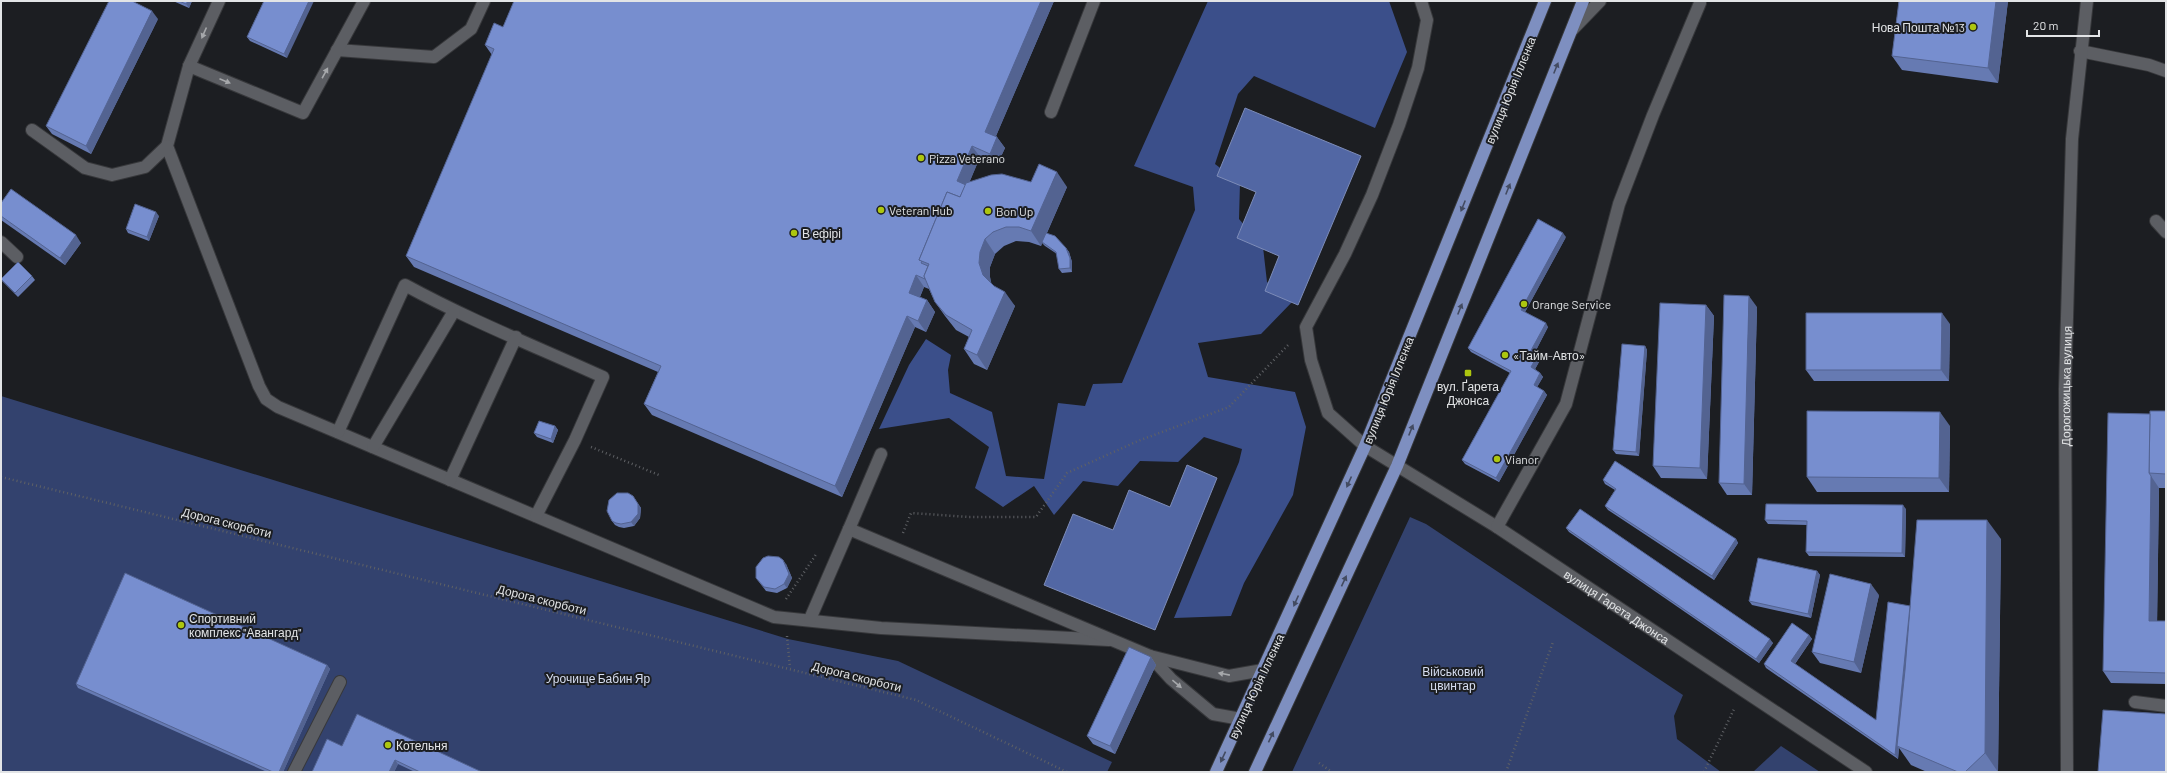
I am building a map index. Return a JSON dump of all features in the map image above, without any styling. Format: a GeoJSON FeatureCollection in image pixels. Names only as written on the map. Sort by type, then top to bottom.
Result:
{"type":"FeatureCollection","features":[{"type":"Feature","properties":{"kind":"main road","name":"вулиця Юрія Іллєнка"},"geometry":{"type":"LineString","coordinates":[[1216,772],[1365,446],[1545,1]]}},
{"type":"Feature","properties":{"kind":"main road"},"geometry":{"type":"LineString","coordinates":[[1255,772],[1397,466],[1583,1]]}},
{"type":"Feature","properties":{"kind":"street"},"geometry":{"type":"LineString","coordinates":[[32,130],[85,168],[112,175],[145,167],[167,146],[189,66],[219,1]]}},
{"type":"Feature","properties":{"kind":"street"},"geometry":{"type":"LineString","coordinates":[[189,66],[303,113],[364,1]]}},
{"type":"Feature","properties":{"kind":"street"},"geometry":{"type":"LineString","coordinates":[[337,50],[434,57],[471,29],[484,1]]}},
{"type":"Feature","properties":{"kind":"street"},"geometry":{"type":"LineString","coordinates":[[1051,112],[1094,1]]}},
{"type":"Feature","properties":{"kind":"street"},"geometry":{"type":"LineString","coordinates":[[1306,327],[1366,208],[1399,125],[1418,68],[1427,20],[1420,1]]}},
{"type":"Feature","properties":{"kind":"street"},"geometry":{"type":"LineString","coordinates":[[1571,31],[1600,1]]}},
{"type":"Feature","properties":{"kind":"street","name":"Дорогожицька вулиця"},"geometry":{"type":"LineString","coordinates":[[2067,772],[2065,389],[2072,139],[2080,51],[2087,1]]}},
{"type":"Feature","properties":{"kind":"street"},"geometry":{"type":"LineString","coordinates":[[1496,526],[1566,404],[1619,204],[1653,115],[1700,3]]}},
{"type":"Feature","properties":{"kind":"street"},"geometry":{"type":"LineString","coordinates":[[2080,51],[2149,65],[2166,71]]}},
{"type":"Feature","properties":{"kind":"street"},"geometry":{"type":"LineString","coordinates":[[167,146],[259,386],[266,399],[278,407],[774,617],[881,628],[1109,640]]}},
{"type":"Feature","properties":{"kind":"street"},"geometry":{"type":"LineString","coordinates":[[2156,221],[2166,232]]}},
{"type":"Feature","properties":{"kind":"street"},"geometry":{"type":"LineString","coordinates":[[1,242],[17,257]]}},
{"type":"Feature","properties":{"kind":"street"},"geometry":{"type":"LineString","coordinates":[[338,432],[405,285],[454,311],[516,337],[603,377],[575,440],[536,516]]}},
{"type":"Feature","properties":{"kind":"street"},"geometry":{"type":"LineString","coordinates":[[373,447],[454,311]]}},
{"type":"Feature","properties":{"kind":"street","name":"вулиця Ґарета Джонса"},"geometry":{"type":"LineString","coordinates":[[1306,327],[1311,360],[1328,413],[1365,446],[1496,526],[1866,772]]}},
{"type":"Feature","properties":{"kind":"street"},"geometry":{"type":"LineString","coordinates":[[450,480],[516,337]]}},
{"type":"Feature","properties":{"kind":"street"},"geometry":{"type":"LineString","coordinates":[[810,620],[881,454]]}},
{"type":"Feature","properties":{"kind":"street"},"geometry":{"type":"LineString","coordinates":[[849,529],[1150,656],[1229,676],[1263,670]]}},
{"type":"Feature","properties":{"kind":"street"},"geometry":{"type":"LineString","coordinates":[[1150,656],[1171,679],[1213,714],[1241,719]]}},
{"type":"Feature","properties":{"kind":"street"},"geometry":{"type":"LineString","coordinates":[[294,772],[340,682]]}},
{"type":"Feature","properties":{"kind":"street"},"geometry":{"type":"LineString","coordinates":[[2135,702],[2166,706]]}},
{"type":"Feature","properties":{"kind":"path"},"geometry":{"type":"LineString","coordinates":[[896,549],[911,513],[969,517],[1036,517],[1067,473],[1138,441],[1229,407],[1306,327]]}},
{"type":"Feature","properties":{"kind":"path"},"geometry":{"type":"LineString","coordinates":[[575,440],[659,475]]}},
{"type":"Feature","properties":{"kind":"path","name":"Дорога скорботи"},"geometry":{"type":"LineString","coordinates":[[1,477],[790,668],[916,700],[1067,772]]}},
{"type":"Feature","properties":{"kind":"path"},"geometry":{"type":"LineString","coordinates":[[790,668],[788,639],[774,617],[821,547]]}},
{"type":"Feature","properties":{"kind":"path"},"geometry":{"type":"LineString","coordinates":[[1506,772],[1553,642]]}},
{"type":"Feature","properties":{"kind":"path"},"geometry":{"type":"LineString","coordinates":[[1704,772],[1735,707]]}},
{"type":"Feature","properties":{"kind":"path"},"geometry":{"type":"LineString","coordinates":[[1319,763],[1332,772]]}},
{"type":"Feature","properties":{"kind":"green space","name":"Урочище Бабин Яр"},"geometry":{"type":"Polygon","coordinates":[[[1,396],[788,639],[898,661],[1112,762],[1107,772],[1,772],[1,396]]]}},
{"type":"Feature","properties":{"kind":"green space","name":"Військовий цвинтар"},"geometry":{"type":"Polygon","coordinates":[[[1410,517],[1426,524],[1683,695],[1674,716],[1677,739],[1721,772],[1292,772],[1410,517]]]}},
{"type":"Feature","properties":{"kind":"green space"},"geometry":{"type":"Polygon","coordinates":[[[1781,746],[1820,772],[1753,772],[1781,746]]]}},
{"type":"Feature","properties":{"kind":"shaded area"},"geometry":{"type":"Polygon","coordinates":[[[1208,1],[1389,1],[1407,52],[1375,128],[1254,76],[1238,94],[1215,164],[1240,183],[1239,219],[1263,247],[1267,282],[1293,301],[1261,334],[1198,343],[1208,377],[1295,392],[1306,427],[1293,495],[1244,583],[1231,616],[1174,618],[1239,462],[1242,449],[1204,437],[1178,462],[1140,461],[1118,486],[1083,481],[1054,515],[1034,486],[1003,507],[975,488],[989,447],[949,418],[879,429],[909,365],[926,339],[951,355],[948,370],[950,393],[992,412],[1006,476],[1044,479],[1058,403],[1085,406],[1093,384],[1122,383],[1195,210],[1193,187],[1134,166],[1208,1]]]}},
{"type":"Feature","properties":{"kind":"shaded area"},"geometry":{"type":"Polygon","coordinates":[[[1245,108],[1361,156],[1298,305],[1265,291],[1279,256],[1237,238],[1256,192],[1217,176],[1245,108]]]}},
{"type":"Feature","properties":{"kind":"shaded area"},"geometry":{"type":"Polygon","coordinates":[[[1187,465],[1217,478],[1155,630],[1044,585],[1073,514],[1113,530],[1129,490],[1170,507],[1187,465]]]}},
{"type":"Feature","properties":{"kind":"building"},"geometry":{"type":"Polygon","coordinates":[[[109,1],[132,1],[152,11],[86,146],[46,126],[109,1]]]}},
{"type":"Feature","properties":{"kind":"building"},"geometry":{"type":"Polygon","coordinates":[[[179,1],[188,1],[186,4],[179,1]]]}},
{"type":"Feature","properties":{"kind":"building"},"geometry":{"type":"Polygon","coordinates":[[[264,1],[309,1],[284,54],[247,37],[264,1]]]}},
{"type":"Feature","properties":{"kind":"building"},"geometry":{"type":"Polygon","coordinates":[[[514,1],[1041,1],[985,132],[997,137],[990,154],[972,146],[957,181],[966,185],[960,197],[947,192],[919,260],[922,261],[921,263],[928,266],[924,276],[925,279],[916,275],[909,293],[927,300],[918,321],[907,316],[835,486],[644,404],[661,366],[406,256],[494,49],[485,45],[494,23],[503,27],[514,1]]]}},
{"type":"Feature","properties":{"kind":"building"},"geometry":{"type":"Polygon","coordinates":[[[1899,1],[1996,1],[1988,68],[1892,56],[1899,1]]]}},
{"type":"Feature","properties":{"kind":"building"},"geometry":{"type":"Polygon","coordinates":[[[1039,164],[1057,172],[1031,231],[1019,227],[1006,227],[993,232],[985,239],[980,252],[979,263],[983,275],[994,286],[1005,292],[977,355],[964,349],[972,330],[946,315],[935,302],[924,276],[929,264],[919,260],[947,192],[960,197],[966,183],[991,175],[1002,174],[1031,182],[1039,164]]]}},
{"type":"Feature","properties":{"kind":"building"},"geometry":{"type":"Polygon","coordinates":[[[11,189],[76,235],[60,258],[1,216],[1,203],[11,189]]]}},
{"type":"Feature","properties":{"kind":"building"},"geometry":{"type":"Polygon","coordinates":[[[135,204],[156,212],[147,237],[126,229],[135,204]]]}},
{"type":"Feature","properties":{"kind":"building","name":"«Тайм-Авто»"},"geometry":{"type":"Polygon","coordinates":[[[1538,219],[1563,233],[1521,310],[1546,323],[1529,354],[1536,358],[1531,367],[1540,373],[1534,385],[1544,391],[1496,478],[1462,460],[1511,371],[1468,348],[1538,219]]]}},
{"type":"Feature","properties":{"kind":"building"},"geometry":{"type":"Polygon","coordinates":[[[1046,233],[1055,236],[1066,248],[1070,258],[1070,268],[1059,269],[1056,252],[1042,242],[1046,233]]]}},
{"type":"Feature","properties":{"kind":"building"},"geometry":{"type":"Polygon","coordinates":[[[18,262],[32,276],[15,293],[1,279],[18,262]]]}},
{"type":"Feature","properties":{"kind":"building"},"geometry":{"type":"Polygon","coordinates":[[[1724,295],[1749,296],[1744,484],[1719,483],[1724,295]]]}},
{"type":"Feature","properties":{"kind":"building"},"geometry":{"type":"Polygon","coordinates":[[[1660,303],[1706,305],[1700,468],[1653,466],[1660,303]]]}},
{"type":"Feature","properties":{"kind":"building"},"geometry":{"type":"Polygon","coordinates":[[[1806,313],[1942,313],[1941,370],[1806,370],[1806,313]]]}},
{"type":"Feature","properties":{"kind":"building"},"geometry":{"type":"Polygon","coordinates":[[[1622,344],[1645,346],[1636,452],[1613,450],[1622,344]]]}},
{"type":"Feature","properties":{"kind":"building"},"geometry":{"type":"Polygon","coordinates":[[[1807,411],[1940,412],[1939,478],[1807,477],[1807,411]]]}},
{"type":"Feature","properties":{"kind":"building"},"geometry":{"type":"Polygon","coordinates":[[[2150,411],[2166,411],[2166,474],[2149,473],[2150,411]]]}},
{"type":"Feature","properties":{"kind":"building"},"geometry":{"type":"Polygon","coordinates":[[[2108,413],[2150,414],[2149,473],[2151,476],[2149,621],[2166,621],[2166,673],[2103,671],[2108,413]]]}},
{"type":"Feature","properties":{"kind":"building"},"geometry":{"type":"Polygon","coordinates":[[[539,421],[555,426],[551,439],[534,433],[539,421]]]}},
{"type":"Feature","properties":{"kind":"building"},"geometry":{"type":"Polygon","coordinates":[[[1615,461],[1736,539],[1712,576],[1605,506],[1616,489],[1603,480],[1615,461]]]}},
{"type":"Feature","properties":{"kind":"building"},"geometry":{"type":"Polygon","coordinates":[[[617,493],[628,493],[633,496],[638,504],[638,514],[631,522],[621,524],[616,523],[612,521],[607,511],[609,500],[617,493]]]}},
{"type":"Feature","properties":{"kind":"building"},"geometry":{"type":"Polygon","coordinates":[[[1766,504],[1903,505],[1902,553],[1806,552],[1807,521],[1765,520],[1766,504]]]}},
{"type":"Feature","properties":{"kind":"building"},"geometry":{"type":"Polygon","coordinates":[[[1580,509],[1770,639],[1756,659],[1566,528],[1580,509]]]}},
{"type":"Feature","properties":{"kind":"building"},"geometry":{"type":"Polygon","coordinates":[[[1917,520],[1987,520],[1985,753],[1965,772],[1958,772],[1897,746],[1905,670],[1917,520]]]}},
{"type":"Feature","properties":{"kind":"building"},"geometry":{"type":"Polygon","coordinates":[[[768,556],[779,557],[783,560],[789,574],[784,584],[775,589],[764,587],[756,578],[756,567],[763,558],[768,556]]]}},
{"type":"Feature","properties":{"kind":"building"},"geometry":{"type":"Polygon","coordinates":[[[1758,558],[1817,571],[1808,614],[1749,601],[1758,558]]]}},
{"type":"Feature","properties":{"kind":"building"},"geometry":{"type":"Polygon","coordinates":[[[125,573],[327,665],[279,772],[273,772],[76,684],[125,573]]]}},
{"type":"Feature","properties":{"kind":"building"},"geometry":{"type":"Polygon","coordinates":[[[1830,574],[1871,584],[1854,662],[1812,652],[1830,574]]]}},
{"type":"Feature","properties":{"kind":"building"},"geometry":{"type":"Polygon","coordinates":[[[1888,602],[1910,606],[1895,755],[1764,664],[1792,623],[1809,635],[1791,661],[1876,720],[1888,602]]]}},
{"type":"Feature","properties":{"kind":"building"},"geometry":{"type":"Polygon","coordinates":[[[1129,647],[1151,657],[1110,746],[1087,736],[1129,647]]]}},
{"type":"Feature","properties":{"kind":"building"},"geometry":{"type":"Polygon","coordinates":[[[2103,710],[2166,714],[2166,772],[2098,772],[2103,710]]]}},
{"type":"Feature","properties":{"kind":"building"},"geometry":{"type":"Polygon","coordinates":[[[357,714],[482,772],[420,772],[395,760],[389,772],[312,772],[327,739],[342,746],[357,714]]]}},
{"type":"Feature","properties":{"kind":"place","name":"Нова Пошта №13"},"geometry":{"type":"Point","coordinates":[1973,27]}},
{"type":"Feature","properties":{"kind":"place","name":"Pizza Veterano"},"geometry":{"type":"Point","coordinates":[921,158]}},
{"type":"Feature","properties":{"kind":"place","name":"Veteran Hub"},"geometry":{"type":"Point","coordinates":[881,210]}},
{"type":"Feature","properties":{"kind":"place","name":"Bon Up"},"geometry":{"type":"Point","coordinates":[988,211]}},
{"type":"Feature","properties":{"kind":"place","name":"В ефірі"},"geometry":{"type":"Point","coordinates":[794,233]}},
{"type":"Feature","properties":{"kind":"place","name":"Orange Service"},"geometry":{"type":"Point","coordinates":[1524,304]}},
{"type":"Feature","properties":{"kind":"place","name":"«Тайм-Авто»"},"geometry":{"type":"Point","coordinates":[1505,355]}},
{"type":"Feature","properties":{"kind":"place","name":"вул. Ґарета Джонса"},"geometry":{"type":"Point","coordinates":[1468,373]}},
{"type":"Feature","properties":{"kind":"place","name":"Vianor"},"geometry":{"type":"Point","coordinates":[1497,459]}},
{"type":"Feature","properties":{"kind":"place","name":"Спортивний комплекс \"Авангард\""},"geometry":{"type":"Point","coordinates":[181,625]}},
{"type":"Feature","properties":{"kind":"place","name":"Котельня"},"geometry":{"type":"Point","coordinates":[388,745]}}]}
